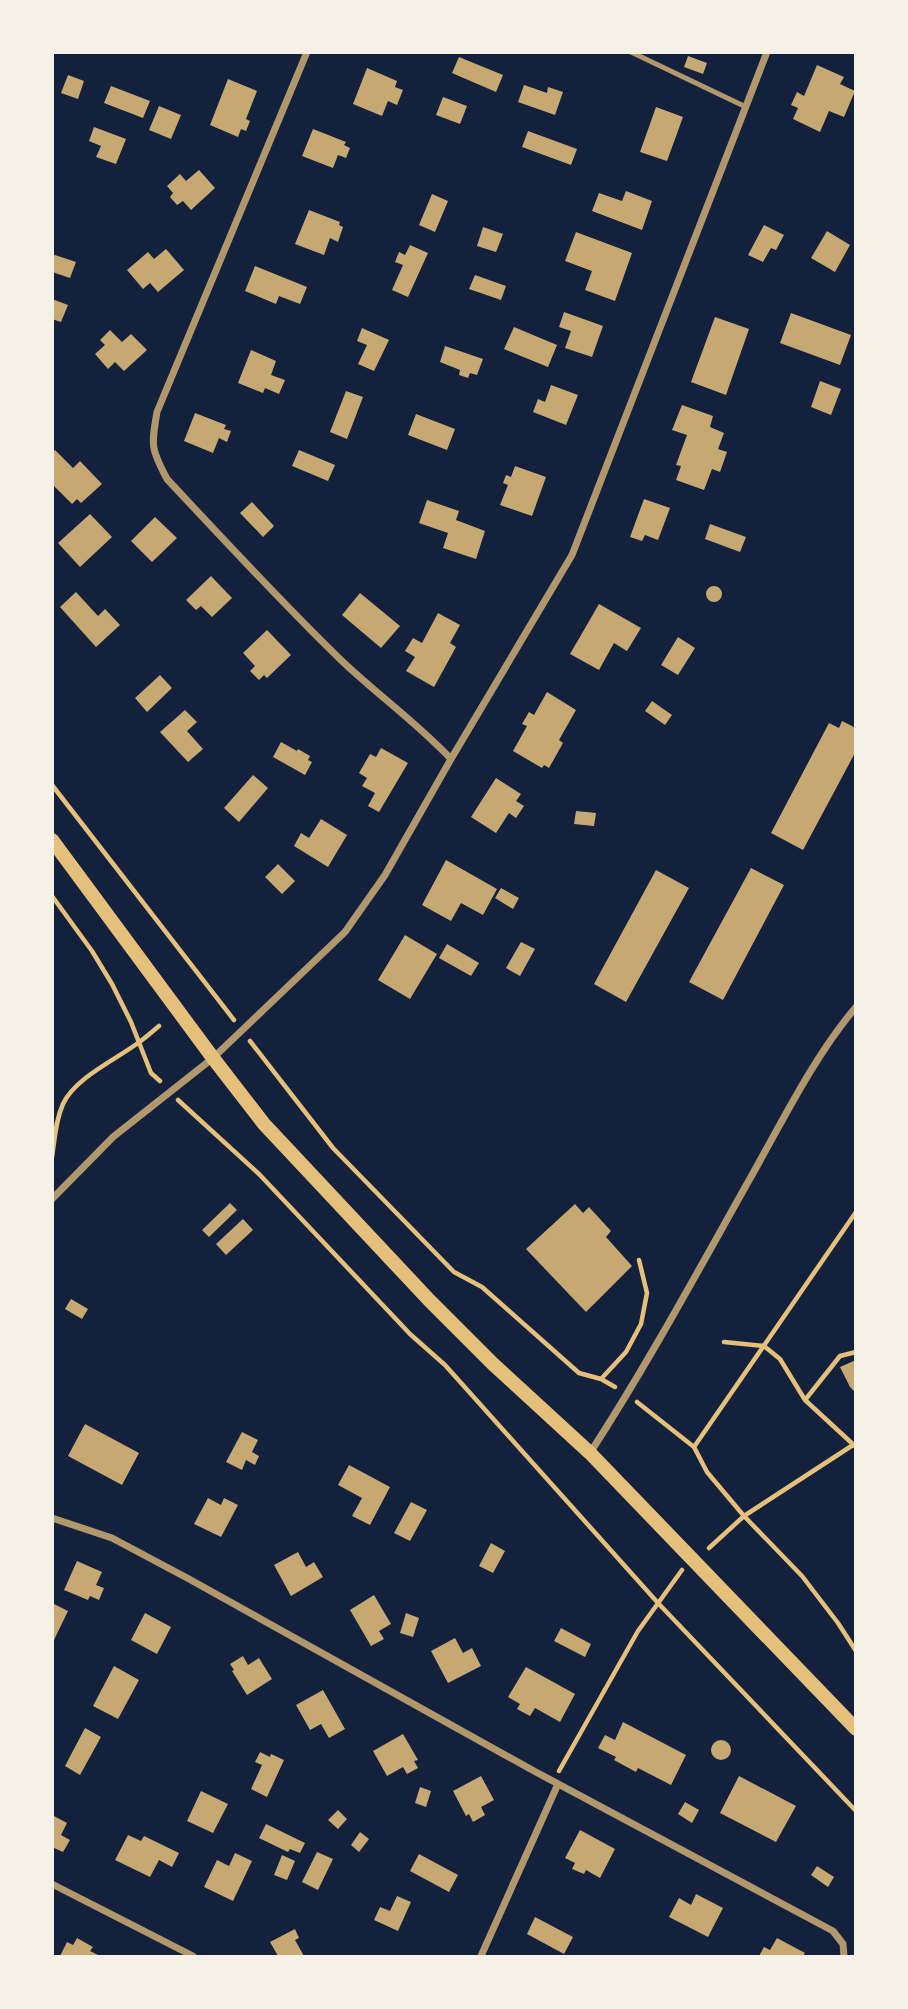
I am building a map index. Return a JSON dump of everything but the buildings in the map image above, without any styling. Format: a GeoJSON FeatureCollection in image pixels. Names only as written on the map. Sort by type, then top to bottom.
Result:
{"type":"FeatureCollection","features":[{"type":"Feature","properties":{"kind":"main road"},"geometry":{"type":"LineString","coordinates":[[52,840],[264,1124],[429,1300],[493,1364],[590,1452],[856,1729]]}},
{"type":"Feature","properties":{"kind":"street"},"geometry":{"type":"LineString","coordinates":[[307,52],[157,412],[152,441],[155,458],[167,480],[276,597],[356,674],[429,736],[451,759]]}},
{"type":"Feature","properties":{"kind":"street"},"geometry":{"type":"LineString","coordinates":[[52,1199],[113,1137],[213,1058],[345,932],[385,875],[572,555],[767,52]]}},
{"type":"Feature","properties":{"kind":"street"},"geometry":{"type":"LineString","coordinates":[[590,1452],[628,1395],[778,1128],[837,1029],[856,1007]]}},
{"type":"Feature","properties":{"kind":"street"},"geometry":{"type":"LineString","coordinates":[[52,1518],[112,1538],[147,1556],[556,1783],[833,1931],[842,1944],[844,1956]]}},
{"type":"Feature","properties":{"kind":"street"},"geometry":{"type":"LineString","coordinates":[[481,1956],[556,1783]]}},
{"type":"Feature","properties":{"kind":"street"},"geometry":{"type":"LineString","coordinates":[[52,1884],[193,1956]]}},
{"type":"Feature","properties":{"kind":"lane"},"geometry":{"type":"LineString","coordinates":[[631,52],[746,107]]}},
{"type":"Feature","properties":{"kind":"path"},"geometry":{"type":"LineString","coordinates":[[52,785],[223,1004]]}},
{"type":"Feature","properties":{"kind":"path"},"geometry":{"type":"LineString","coordinates":[[52,896],[112,984],[151,1073]]}},
{"type":"Feature","properties":{"kind":"path"},"geometry":{"type":"LineString","coordinates":[[52,1157],[54,1132],[64,1103],[73,1091],[92,1074],[159,1026]]}},
{"type":"Feature","properties":{"kind":"path"},"geometry":{"type":"LineString","coordinates":[[255,1047],[333,1148],[453,1272],[482,1287],[579,1373],[601,1379],[628,1395],[694,1447],[707,1472],[744,1516],[802,1576],[856,1651]]}},
{"type":"Feature","properties":{"kind":"path"},"geometry":{"type":"LineString","coordinates":[[193,1115],[259,1174],[410,1334],[445,1366],[658,1603],[856,1811]]}},
{"type":"Feature","properties":{"kind":"path"},"geometry":{"type":"LineString","coordinates":[[694,1447],[856,1212]]}},
{"type":"Feature","properties":{"kind":"path"},"geometry":{"type":"LineString","coordinates":[[601,1379],[626,1352],[641,1324],[647,1293],[639,1260]]}},
{"type":"Feature","properties":{"kind":"path"},"geometry":{"type":"LineString","coordinates":[[709,1548],[744,1516],[854,1446],[805,1400],[780,1359],[764,1346],[724,1342]]}},
{"type":"Feature","properties":{"kind":"path"},"geometry":{"type":"LineString","coordinates":[[805,1400],[840,1356],[856,1352]]}},
{"type":"Feature","properties":{"kind":"path"},"geometry":{"type":"LineString","coordinates":[[556,1783],[638,1631],[682,1570]]}}]}
